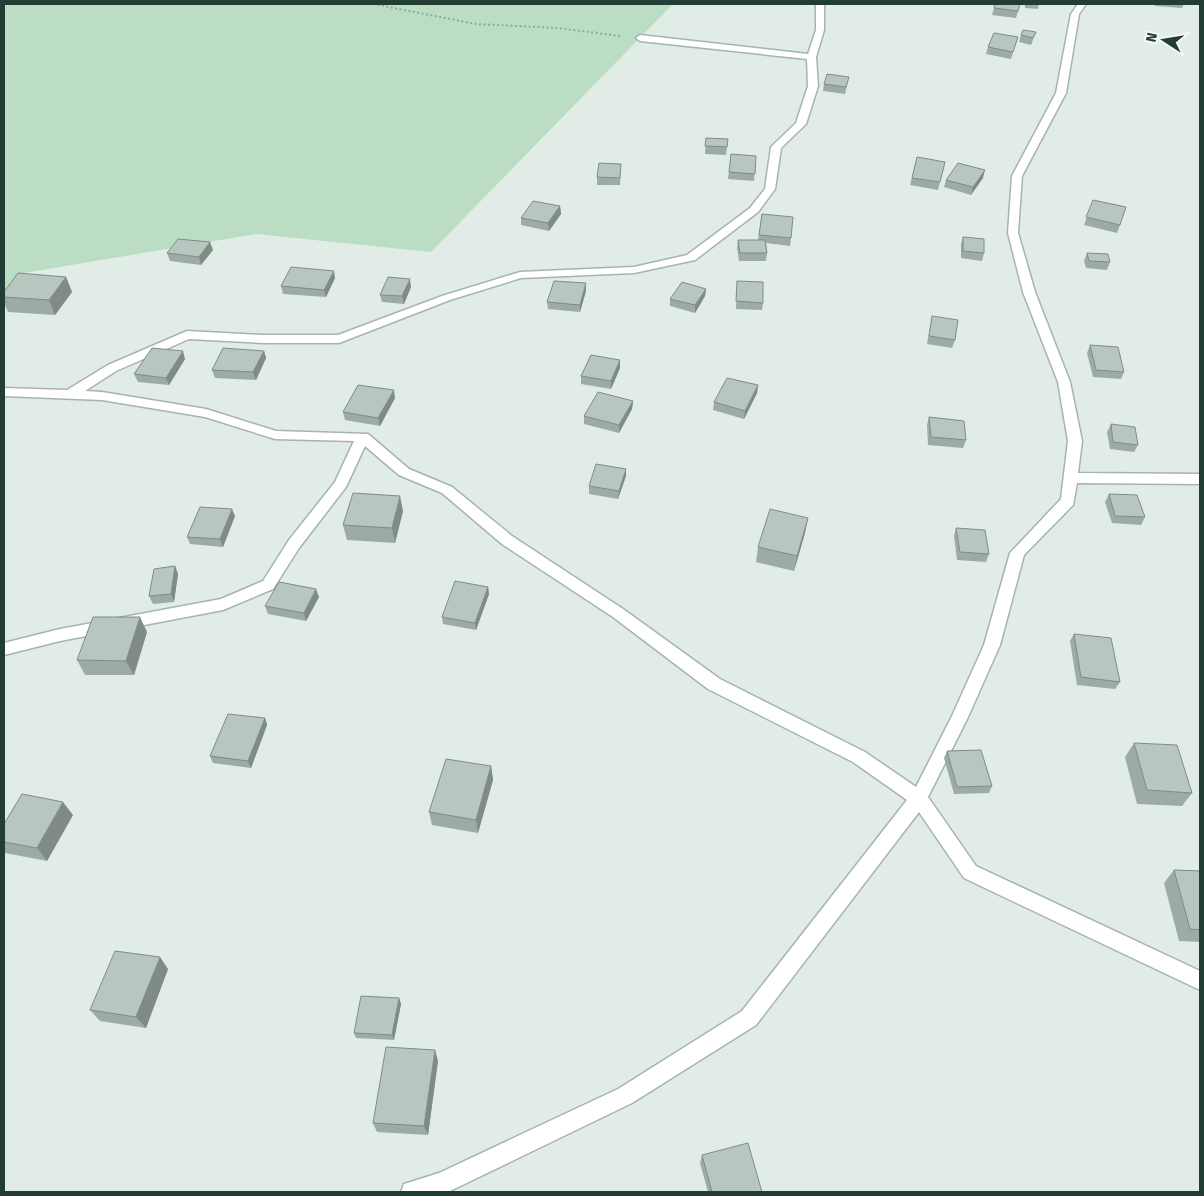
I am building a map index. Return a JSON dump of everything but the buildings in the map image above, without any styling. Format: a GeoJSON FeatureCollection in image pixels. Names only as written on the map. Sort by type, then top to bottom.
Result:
{"type":"FeatureCollection","features":[{"type":"Feature","properties":{"kind":"street"},"geometry":{"type":"LineString","coordinates":[[71,394],[112,368],[187,335],[263,339],[339,339],[446,298],[520,275],[634,270],[691,258],[754,210],[770,189],[776,147],[801,124],[813,86],[811,57],[820,30],[820,4]]}},
{"type":"Feature","properties":{"kind":"street"},"geometry":{"type":"LineString","coordinates":[[412,1192],[442,1183],[625,1096],[750,1018],[919,798],[960,717],[992,645],[1017,553],[1068,502],[1074,440],[1064,382],[1029,292],[1012,233],[1017,176],[1061,93],[1075,14],[1082,4]]}},
{"type":"Feature","properties":{"kind":"street"},"geometry":{"type":"LineString","coordinates":[[640,38],[811,57]]}},
{"type":"Feature","properties":{"kind":"street"},"geometry":{"type":"LineString","coordinates":[[4,392],[102,396],[206,413],[275,435],[363,437],[404,472],[447,490],[506,540],[618,613],[714,684],[859,757],[919,798],[970,872],[1200,981]]}},
{"type":"Feature","properties":{"kind":"street"},"geometry":{"type":"LineString","coordinates":[[4,649],[60,635],[223,604],[268,584],[294,544],[341,484],[363,437]]}},
{"type":"Feature","properties":{"kind":"street"},"geometry":{"type":"LineString","coordinates":[[1071,478],[1200,479]]}},
{"type":"Feature","properties":{"kind":"path"},"geometry":{"type":"LineString","coordinates":[[373,4],[476,24],[558,28],[640,38]]}},
{"type":"Feature","properties":{"kind":"green space"},"geometry":{"type":"Polygon","coordinates":[[[4,4],[673,4],[431,252],[256,234],[18,274],[4,292],[4,4]]]}}]}
